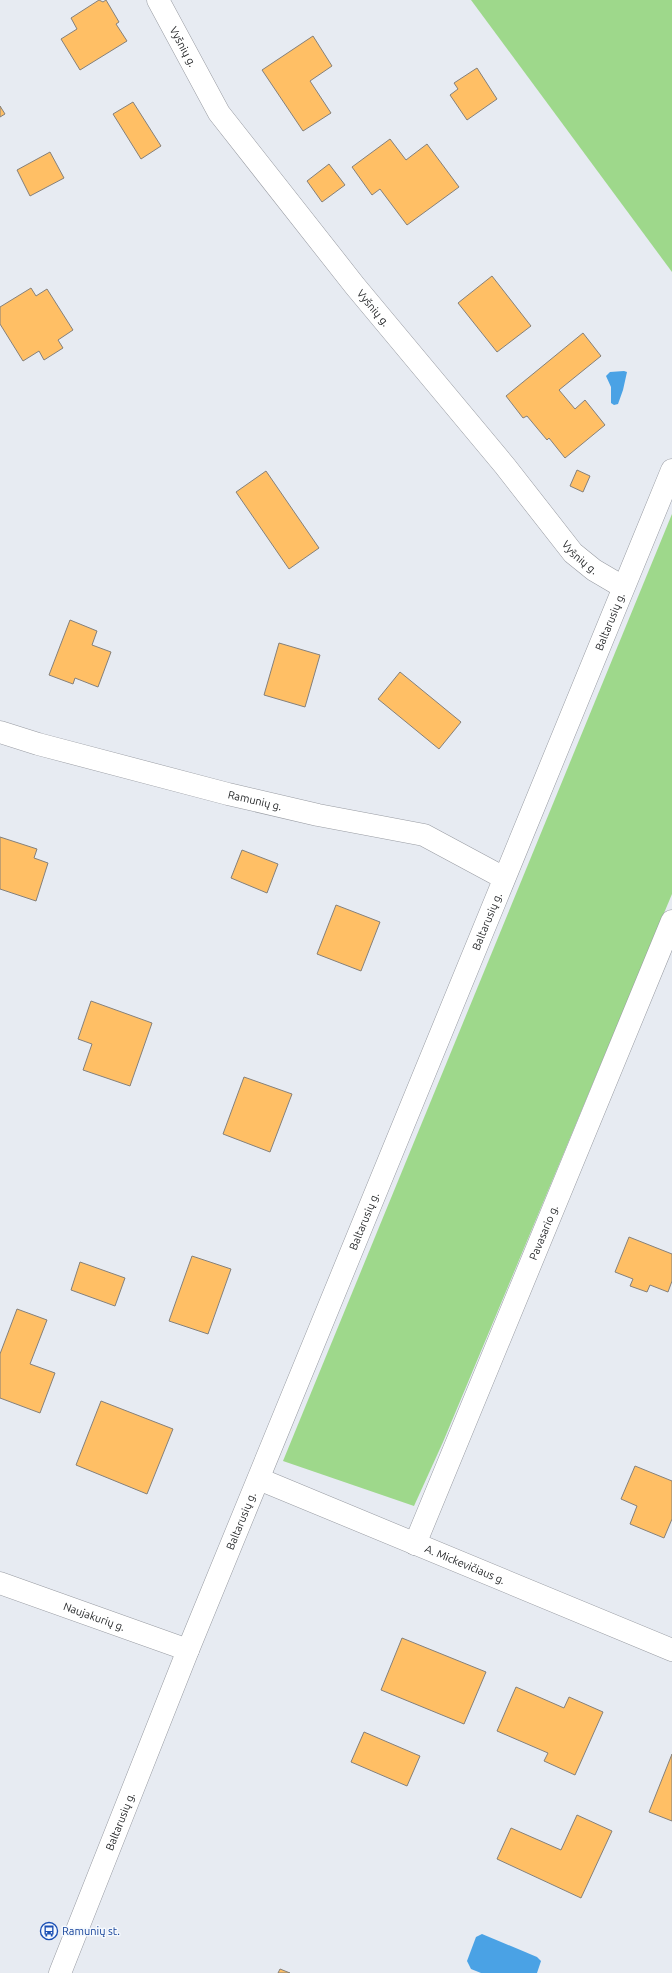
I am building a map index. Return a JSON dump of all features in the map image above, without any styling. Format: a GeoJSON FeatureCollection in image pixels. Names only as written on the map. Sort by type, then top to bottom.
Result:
{"type":"FeatureCollection","features":[{"type":"Feature","properties":{"kind":"street","name":"Vyšnių g."},"geometry":{"type":"LineString","coordinates":[[158,0],[219,113],[355,286],[505,466],[574,553],[594,570],[623,587]]}},
{"type":"Feature","properties":{"kind":"street","name":"Baltarusių g."},"geometry":{"type":"LineString","coordinates":[[60,1973],[188,1650],[672,470]]}},
{"type":"Feature","properties":{"kind":"street","name":"Ramunių g."},"geometry":{"type":"LineString","coordinates":[[0,732],[38,744],[228,794],[318,815],[424,835],[504,878]]}},
{"type":"Feature","properties":{"kind":"street","name":"Pavasario g."},"geometry":{"type":"LineString","coordinates":[[415,1544],[672,921]]}},
{"type":"Feature","properties":{"kind":"street","name":"A. Mickevičiaus g."},"geometry":{"type":"LineString","coordinates":[[259,1479],[672,1650]]}},
{"type":"Feature","properties":{"kind":"street","name":"Naujakurių g."},"geometry":{"type":"LineString","coordinates":[[0,1583],[188,1650]]}},
{"type":"Feature","properties":{"kind":"green space"},"geometry":{"type":"Polygon","coordinates":[[[471,0],[672,0],[672,272],[471,0]]]}},
{"type":"Feature","properties":{"kind":"green space"},"geometry":{"type":"Polygon","coordinates":[[[672,514],[672,894],[443,1442],[414,1506],[283,1461],[672,514]]]}},
{"type":"Feature","properties":{"kind":"water"},"geometry":{"type":"Polygon","coordinates":[[[610,372],[627,372],[623,390],[618,404],[614,405],[611,403],[611,387],[606,376],[610,372]]]}},
{"type":"Feature","properties":{"kind":"water"},"geometry":{"type":"Polygon","coordinates":[[[482,1934],[537,1957],[541,1961],[537,1973],[481,1973],[471,1969],[467,1961],[476,1937],[482,1934]]]}},
{"type":"Feature","properties":{"kind":"building"},"geometry":{"type":"Polygon","coordinates":[[[99,0],[103,2],[106,0],[119,22],[116,24],[127,41],[80,70],[61,39],[77,29],[71,18],[99,0]]]}},
{"type":"Feature","properties":{"kind":"building"},"geometry":{"type":"Polygon","coordinates":[[[313,36],[332,66],[310,81],[331,113],[303,131],[262,70],[313,36]]]}},
{"type":"Feature","properties":{"kind":"building"},"geometry":{"type":"Polygon","coordinates":[[[477,68],[497,99],[467,120],[450,95],[458,89],[454,83],[477,68]]]}},
{"type":"Feature","properties":{"kind":"building"},"geometry":{"type":"Polygon","coordinates":[[[133,102],[161,146],[141,159],[113,114],[133,102]]]}},
{"type":"Feature","properties":{"kind":"building"},"geometry":{"type":"Polygon","coordinates":[[[0,106],[5,114],[0,117],[0,106]]]}},
{"type":"Feature","properties":{"kind":"building"},"geometry":{"type":"Polygon","coordinates":[[[390,139],[406,160],[427,144],[459,187],[407,225],[380,189],[372,195],[352,167],[390,139]]]}},
{"type":"Feature","properties":{"kind":"building"},"geometry":{"type":"Polygon","coordinates":[[[50,152],[64,178],[30,196],[17,170],[50,152]]]}},
{"type":"Feature","properties":{"kind":"building"},"geometry":{"type":"Polygon","coordinates":[[[329,164],[345,185],[322,202],[307,181],[329,164]]]}},
{"type":"Feature","properties":{"kind":"building"},"geometry":{"type":"Polygon","coordinates":[[[492,276],[531,326],[497,352],[458,303],[492,276]]]}},
{"type":"Feature","properties":{"kind":"building"},"geometry":{"type":"Polygon","coordinates":[[[31,288],[36,296],[47,289],[73,330],[58,340],[63,348],[44,360],[39,351],[23,361],[0,324],[0,307],[31,288]]]}},
{"type":"Feature","properties":{"kind":"building"},"geometry":{"type":"Polygon","coordinates":[[[583,333],[601,356],[559,390],[575,409],[585,400],[605,425],[565,458],[549,438],[547,440],[527,416],[523,418],[506,396],[583,333]]]}},
{"type":"Feature","properties":{"kind":"building"},"geometry":{"type":"Polygon","coordinates":[[[577,470],[590,476],[583,492],[570,486],[577,470]]]}},
{"type":"Feature","properties":{"kind":"building"},"geometry":{"type":"Polygon","coordinates":[[[266,471],[319,548],[289,569],[236,492],[266,471]]]}},
{"type":"Feature","properties":{"kind":"building"},"geometry":{"type":"Polygon","coordinates":[[[70,620],[97,631],[92,645],[111,652],[98,687],[75,678],[73,684],[49,675],[70,620]]]}},
{"type":"Feature","properties":{"kind":"building"},"geometry":{"type":"Polygon","coordinates":[[[279,643],[320,655],[305,707],[264,695],[279,643]]]}},
{"type":"Feature","properties":{"kind":"building"},"geometry":{"type":"Polygon","coordinates":[[[400,672],[461,722],[439,749],[378,699],[400,672]]]}},
{"type":"Feature","properties":{"kind":"building"},"geometry":{"type":"Polygon","coordinates":[[[0,837],[37,849],[34,858],[48,863],[36,901],[0,889],[0,837]]]}},
{"type":"Feature","properties":{"kind":"building"},"geometry":{"type":"Polygon","coordinates":[[[242,850],[278,864],[267,893],[231,878],[242,850]]]}},
{"type":"Feature","properties":{"kind":"building"},"geometry":{"type":"Polygon","coordinates":[[[336,905],[380,922],[361,971],[317,954],[336,905]]]}},
{"type":"Feature","properties":{"kind":"building"},"geometry":{"type":"Polygon","coordinates":[[[91,1001],[152,1023],[130,1086],[83,1070],[92,1044],[78,1039],[91,1001]]]}},
{"type":"Feature","properties":{"kind":"building"},"geometry":{"type":"Polygon","coordinates":[[[244,1077],[292,1094],[270,1152],[223,1134],[244,1077]]]}},
{"type":"Feature","properties":{"kind":"building"},"geometry":{"type":"Polygon","coordinates":[[[629,1237],[672,1254],[672,1281],[668,1292],[650,1285],[647,1292],[630,1286],[633,1279],[615,1272],[629,1237]]]}},
{"type":"Feature","properties":{"kind":"building"},"geometry":{"type":"Polygon","coordinates":[[[192,1256],[231,1269],[208,1334],[169,1321],[192,1256]]]}},
{"type":"Feature","properties":{"kind":"building"},"geometry":{"type":"Polygon","coordinates":[[[80,1262],[125,1278],[115,1306],[71,1290],[80,1262]]]}},
{"type":"Feature","properties":{"kind":"building"},"geometry":{"type":"Polygon","coordinates":[[[17,1309],[47,1320],[30,1364],[55,1373],[40,1413],[0,1398],[0,1354],[17,1309]]]}},
{"type":"Feature","properties":{"kind":"building"},"geometry":{"type":"Polygon","coordinates":[[[101,1401],[173,1429],[147,1494],[76,1465],[101,1401]]]}},
{"type":"Feature","properties":{"kind":"building"},"geometry":{"type":"Polygon","coordinates":[[[635,1466],[672,1481],[672,1519],[664,1538],[630,1524],[637,1506],[621,1499],[635,1466]]]}},
{"type":"Feature","properties":{"kind":"building"},"geometry":{"type":"Polygon","coordinates":[[[402,1638],[486,1672],[464,1724],[381,1690],[402,1638]]]}},
{"type":"Feature","properties":{"kind":"building"},"geometry":{"type":"Polygon","coordinates":[[[516,1687],[564,1708],[569,1697],[603,1712],[575,1775],[544,1761],[548,1753],[497,1731],[516,1687]]]}},
{"type":"Feature","properties":{"kind":"building"},"geometry":{"type":"Polygon","coordinates":[[[364,1732],[420,1756],[407,1786],[351,1762],[364,1732]]]}},
{"type":"Feature","properties":{"kind":"building"},"geometry":{"type":"Polygon","coordinates":[[[672,1754],[672,1821],[649,1812],[672,1754]]]}},
{"type":"Feature","properties":{"kind":"building"},"geometry":{"type":"Polygon","coordinates":[[[577,1815],[612,1831],[581,1898],[497,1859],[511,1828],[561,1850],[577,1815]]]}},
{"type":"Feature","properties":{"kind":"building"},"geometry":{"type":"Polygon","coordinates":[[[280,1969],[290,1973],[278,1973],[280,1969]]]}},
{"type":"Feature","properties":{"kind":"place","name":"Ramunių st."},"geometry":{"type":"Point","coordinates":[49,1931]}}]}
